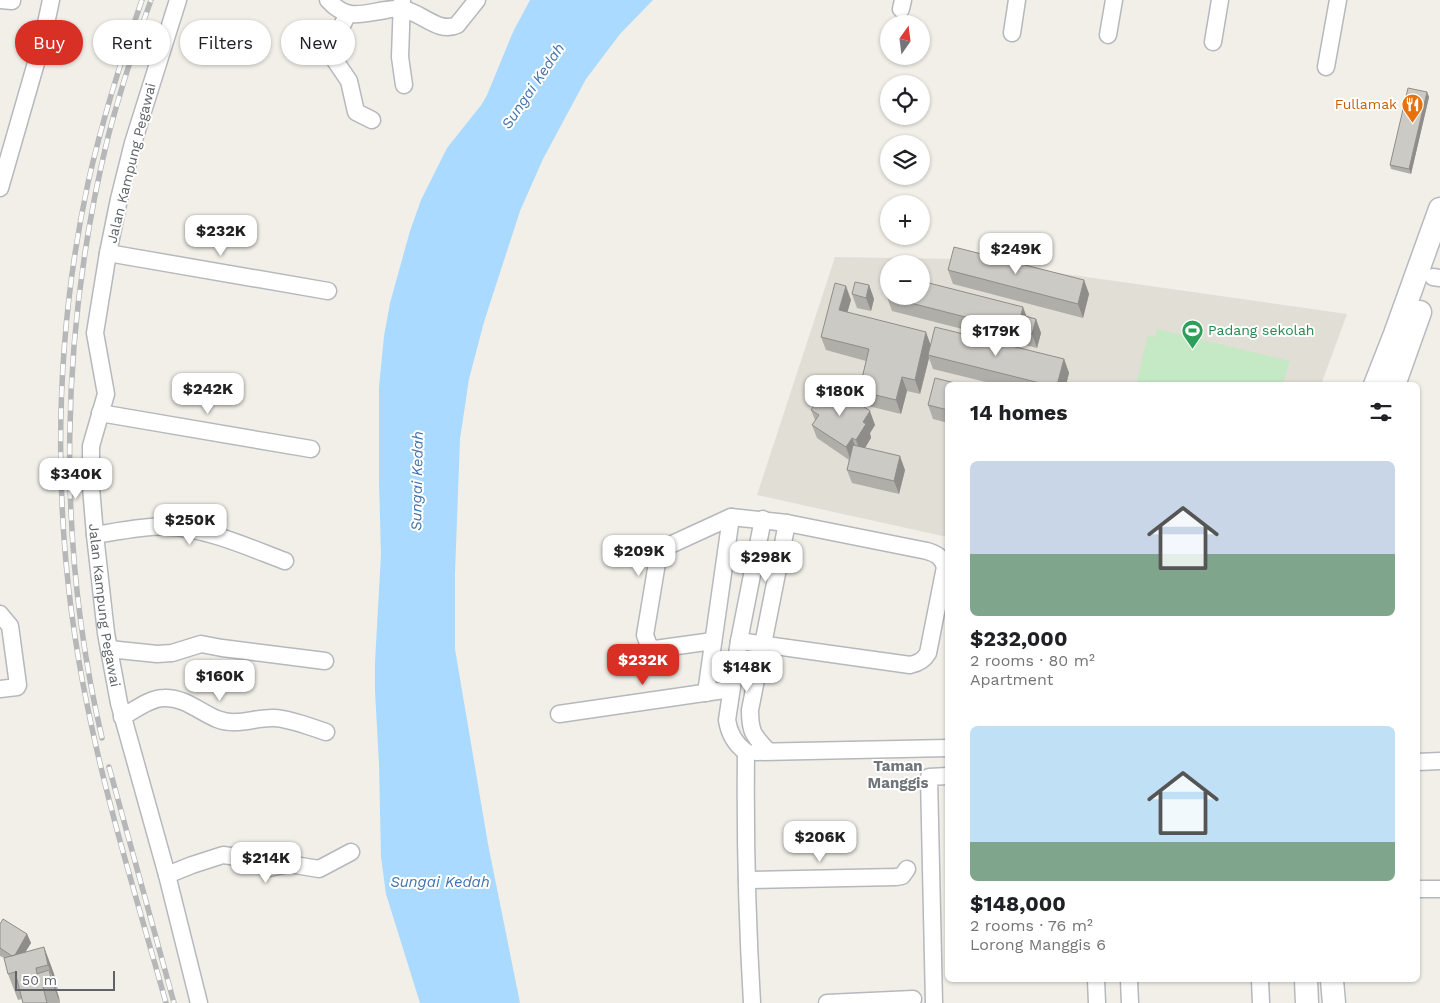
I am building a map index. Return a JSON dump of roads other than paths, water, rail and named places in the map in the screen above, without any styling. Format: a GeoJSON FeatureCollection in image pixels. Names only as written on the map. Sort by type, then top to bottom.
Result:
{"type":"FeatureCollection","features":[{"type":"Feature","properties":{"kind":"main road"},"geometry":{"type":"LineString","coordinates":[[1376,382],[1440,209]]}},
{"type":"Feature","properties":{"kind":"main road"},"geometry":{"type":"LineString","coordinates":[[1395,382],[1438,270]]}},
{"type":"Feature","properties":{"kind":"main road"},"geometry":{"type":"LineString","coordinates":[[1306,982],[1307,1003]]}},
{"type":"Feature","properties":{"kind":"main road"},"geometry":{"type":"LineString","coordinates":[[1332,982],[1334,1003]]}},
{"type":"Feature","properties":{"kind":"street"},"geometry":{"type":"LineString","coordinates":[[0,188],[42,42],[51,0]]}},
{"type":"Feature","properties":{"kind":"street","name":"Jalan Kampung Pegawai"},"geometry":{"type":"LineString","coordinates":[[178,0],[133,143],[108,253],[95,333],[106,394],[91,446],[91,487],[109,649],[122,717],[167,875],[199,1003]]}},
{"type":"Feature","properties":{"kind":"street"},"geometry":{"type":"LineString","coordinates":[[328,0],[336,8],[348,14],[402,4],[432,23],[447,27],[457,25],[477,0]]}},
{"type":"Feature","properties":{"kind":"street"},"geometry":{"type":"LineString","coordinates":[[1012,33],[1017,0]]}},
{"type":"Feature","properties":{"kind":"street"},"geometry":{"type":"LineString","coordinates":[[1108,35],[1114,0]]}},
{"type":"Feature","properties":{"kind":"street"},"geometry":{"type":"LineString","coordinates":[[1213,42],[1220,0]]}},
{"type":"Feature","properties":{"kind":"street"},"geometry":{"type":"LineString","coordinates":[[1326,68],[1338,0]]}},
{"type":"Feature","properties":{"kind":"street"},"geometry":{"type":"LineString","coordinates":[[402,4],[400,56],[404,85]]}},
{"type":"Feature","properties":{"kind":"street"},"geometry":{"type":"LineString","coordinates":[[348,14],[330,48],[330,53],[349,81],[356,112],[372,120]]}},
{"type":"Feature","properties":{"kind":"street"},"geometry":{"type":"LineString","coordinates":[[108,253],[328,291]]}},
{"type":"Feature","properties":{"kind":"street"},"geometry":{"type":"LineString","coordinates":[[100,413],[311,449]]}},
{"type":"Feature","properties":{"kind":"street"},"geometry":{"type":"LineString","coordinates":[[706,693],[731,517]]}},
{"type":"Feature","properties":{"kind":"street"},"geometry":{"type":"LineString","coordinates":[[713,641],[655,649],[649,646],[645,635],[657,563],[664,550],[670,545],[731,517],[788,523],[928,550],[937,554],[943,560],[945,567],[928,653],[924,659],[910,665],[739,641]]}},
{"type":"Feature","properties":{"kind":"street"},"geometry":{"type":"LineString","coordinates":[[763,519],[739,641],[727,720],[734,740],[740,748],[746,752],[945,748]]}},
{"type":"Feature","properties":{"kind":"street"},"geometry":{"type":"LineString","coordinates":[[768,751],[755,737],[750,726],[750,710],[788,523]]}},
{"type":"Feature","properties":{"kind":"street"},"geometry":{"type":"LineString","coordinates":[[95,535],[139,529],[178,528],[221,538],[285,561]]}},
{"type":"Feature","properties":{"kind":"street"},"geometry":{"type":"LineString","coordinates":[[0,614],[10,626],[18,685],[14,688],[0,689]]}},
{"type":"Feature","properties":{"kind":"street"},"geometry":{"type":"LineString","coordinates":[[109,649],[157,654],[172,653],[201,644],[325,660]]}},
{"type":"Feature","properties":{"kind":"street"},"geometry":{"type":"LineString","coordinates":[[559,714],[732,689]]}},
{"type":"Feature","properties":{"kind":"street"},"geometry":{"type":"LineString","coordinates":[[122,717],[154,700],[168,698],[183,701],[224,721],[240,722],[274,718],[326,732]]}},
{"type":"Feature","properties":{"kind":"street"},"geometry":{"type":"LineString","coordinates":[[746,752],[745,820],[752,1003]]}},
{"type":"Feature","properties":{"kind":"street"},"geometry":{"type":"LineString","coordinates":[[1420,762],[1440,762]]}},
{"type":"Feature","properties":{"kind":"street"},"geometry":{"type":"LineString","coordinates":[[934,1003],[940,951],[940,872],[929,777],[945,776]]}},
{"type":"Feature","properties":{"kind":"street"},"geometry":{"type":"LineString","coordinates":[[167,875],[223,855],[238,857],[269,868],[289,864],[319,869],[351,852]]}},
{"type":"Feature","properties":{"kind":"street"},"geometry":{"type":"LineString","coordinates":[[747,880],[896,877],[902,876],[907,869]]}},
{"type":"Feature","properties":{"kind":"street"},"geometry":{"type":"LineString","coordinates":[[1420,889],[1440,889]]}},
{"type":"Feature","properties":{"kind":"street"},"geometry":{"type":"LineString","coordinates":[[1096,982],[1097,1003]]}},
{"type":"Feature","properties":{"kind":"street"},"geometry":{"type":"LineString","coordinates":[[1129,982],[1130,1003]]}},
{"type":"Feature","properties":{"kind":"street"},"geometry":{"type":"LineString","coordinates":[[1260,982],[1261,1003]]}},
{"type":"Feature","properties":{"kind":"street"},"geometry":{"type":"LineString","coordinates":[[827,1003],[912,999]]}},
{"type":"Feature","properties":{"kind":"water","name":"Sungai Kedah"},"geometry":{"type":"Polygon","coordinates":[[[530,0],[653,0],[620,34],[586,79],[543,159],[520,211],[484,322],[469,379],[460,439],[455,573],[455,649],[488,844],[520,1003],[420,1003],[386,894],[381,857],[375,662],[381,555],[379,387],[384,336],[390,303],[410,231],[421,200],[447,148],[487,95],[513,32],[530,0]]]}},
{"type":"Feature","properties":{"kind":"railway"},"geometry":{"type":"LineString","coordinates":[[142,0],[119,68],[99,137],[76,248],[67,314],[62,380],[62,512],[76,644],[88,709],[114,820],[166,1003]]}},
{"type":"Feature","properties":{"kind":"railway"},"geometry":{"type":"LineString","coordinates":[[102,738],[87,664],[77,589],[71,513],[70,437],[73,361],[80,286],[92,211],[108,137],[128,68],[151,0]]}},
{"type":"Feature","properties":{"kind":"railway"},"geometry":{"type":"LineString","coordinates":[[109,767],[174,1003]]}},
{"type":"Feature","properties":{"kind":"place","name":"Fullamak"},"geometry":{"type":"Point","coordinates":[1413,123]}},
{"type":"Feature","properties":{"kind":"place","name":"Padang sekolah"},"geometry":{"type":"Point","coordinates":[1192,349]}},
{"type":"Feature","properties":{"kind":"district","name":"Taman Manggis"},"geometry":{"type":"Point","coordinates":[898,774]}}]}
